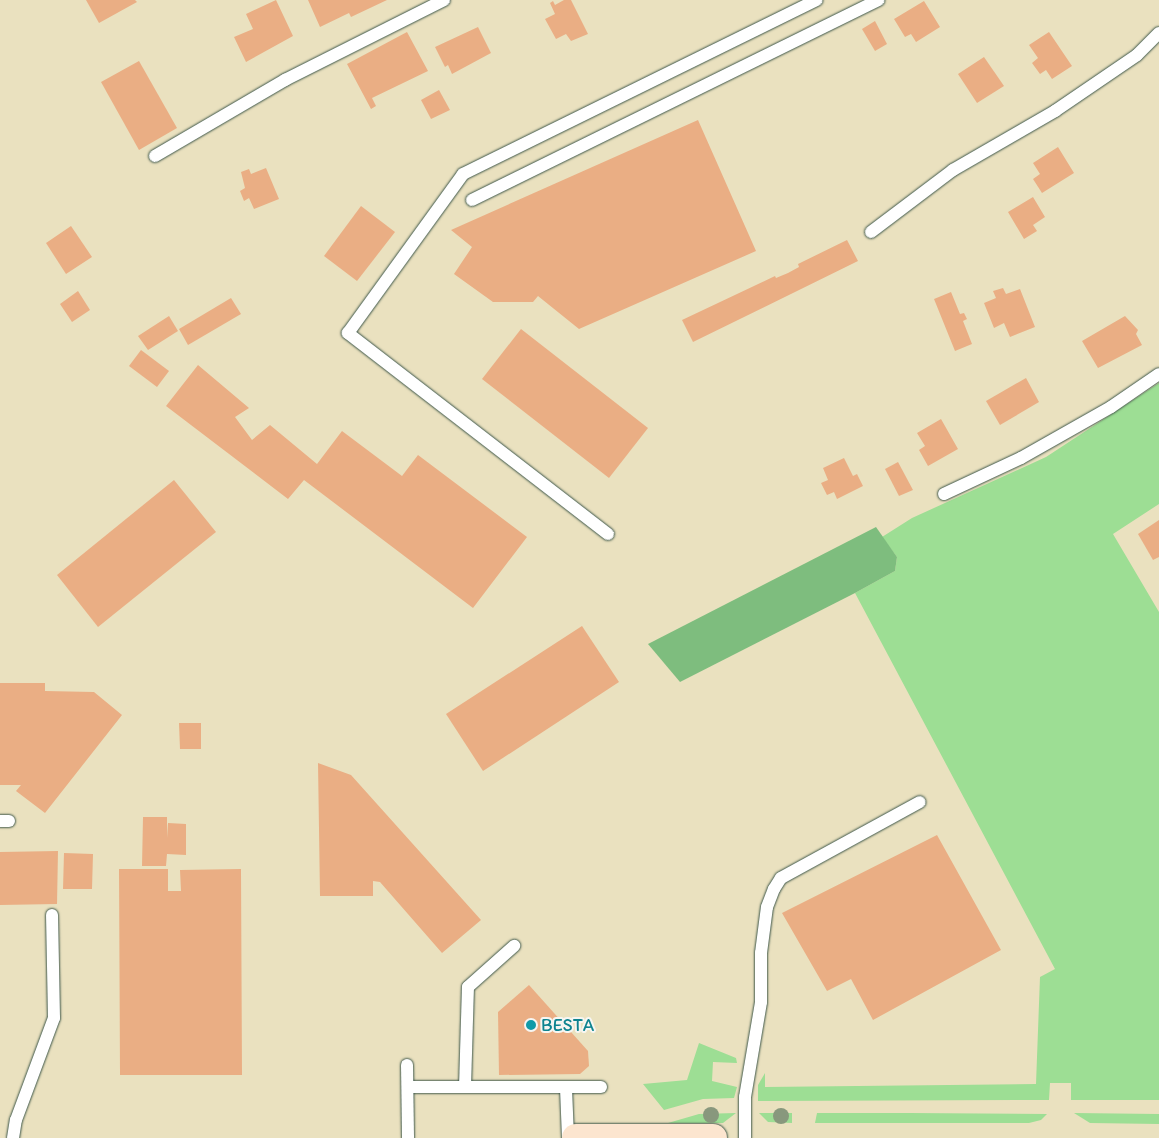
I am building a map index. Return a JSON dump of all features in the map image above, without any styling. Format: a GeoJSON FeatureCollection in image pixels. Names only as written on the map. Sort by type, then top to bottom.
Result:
{"type":"FeatureCollection","features":[{"type":"Feature","properties":{"kind":"street"},"geometry":{"type":"LineString","coordinates":[[576,1138],[713,1138]]}},
{"type":"Feature","properties":{"kind":"lane"},"geometry":{"type":"LineString","coordinates":[[155,156],[285,80],[444,0]]}},
{"type":"Feature","properties":{"kind":"lane"},"geometry":{"type":"LineString","coordinates":[[608,534],[348,334],[462,174],[817,0]]}},
{"type":"Feature","properties":{"kind":"lane"},"geometry":{"type":"LineString","coordinates":[[472,200],[879,0]]}},
{"type":"Feature","properties":{"kind":"lane"},"geometry":{"type":"LineString","coordinates":[[871,232],[953,170],[1055,111],[1121,66],[1159,33]]}},
{"type":"Feature","properties":{"kind":"lane"},"geometry":{"type":"LineString","coordinates":[[944,494],[1021,458],[1111,407],[1159,374]]}},
{"type":"Feature","properties":{"kind":"lane"},"geometry":{"type":"LineString","coordinates":[[745,1138],[745,1097],[761,1002],[761,952],[767,907],[774,889],[781,878],[920,802]]}},
{"type":"Feature","properties":{"kind":"lane"},"geometry":{"type":"LineString","coordinates":[[13,1138],[16,1120],[54,1018],[52,915]]}},
{"type":"Feature","properties":{"kind":"lane"},"geometry":{"type":"LineString","coordinates":[[465,1088],[468,987],[514,946]]}},
{"type":"Feature","properties":{"kind":"lane"},"geometry":{"type":"LineString","coordinates":[[407,1064],[408,1138]]}},
{"type":"Feature","properties":{"kind":"lane"},"geometry":{"type":"LineString","coordinates":[[408,1087],[601,1087]]}},
{"type":"Feature","properties":{"kind":"lane"},"geometry":{"type":"LineString","coordinates":[[566,1088],[568,1138]]}},
{"type":"Feature","properties":{"kind":"green space"},"geometry":{"type":"Polygon","coordinates":[[[1159,383],[1159,504],[1113,534],[1159,612],[1159,1100],[1071,1100],[1071,1083],[1050,1083],[1049,1100],[758,1101],[758,1085],[765,1073],[765,1087],[1036,1084],[1040,977],[1055,969],[855,593],[895,571],[897,557],[882,537],[912,518],[1046,457],[1159,383]]]}},
{"type":"Feature","properties":{"kind":"green space"},"geometry":{"type":"Polygon","coordinates":[[[876,527],[897,557],[895,571],[855,593],[680,682],[648,644],[876,527]]]}},
{"type":"Feature","properties":{"kind":"green space"},"geometry":{"type":"Polygon","coordinates":[[[699,1043],[736,1058],[737,1063],[713,1062],[712,1081],[737,1087],[734,1098],[703,1099],[664,1110],[643,1084],[687,1080],[699,1043]]]}},
{"type":"Feature","properties":{"kind":"green space"},"geometry":{"type":"Polygon","coordinates":[[[736,1113],[723,1123],[668,1123],[699,1114],[736,1113]]]}},
{"type":"Feature","properties":{"kind":"green space"},"geometry":{"type":"Polygon","coordinates":[[[759,1113],[792,1113],[792,1123],[768,1122],[759,1113]]]}},
{"type":"Feature","properties":{"kind":"green space"},"geometry":{"type":"Polygon","coordinates":[[[817,1113],[1047,1114],[1041,1120],[1029,1123],[815,1123],[817,1113]]]}},
{"type":"Feature","properties":{"kind":"green space"},"geometry":{"type":"Polygon","coordinates":[[[1074,1113],[1159,1114],[1159,1124],[1090,1123],[1074,1113]]]}},
{"type":"Feature","properties":{"kind":"building"},"geometry":{"type":"Polygon","coordinates":[[[86,0],[135,0],[137,2],[99,23],[86,0]]]}},
{"type":"Feature","properties":{"kind":"building"},"geometry":{"type":"Polygon","coordinates":[[[276,0],[293,36],[246,62],[234,37],[253,29],[246,14],[276,0]]]}},
{"type":"Feature","properties":{"kind":"building"},"geometry":{"type":"Polygon","coordinates":[[[308,0],[387,0],[351,17],[349,13],[320,27],[308,0]]]}},
{"type":"Feature","properties":{"kind":"building"},"geometry":{"type":"Polygon","coordinates":[[[564,0],[571,0],[588,34],[571,41],[566,34],[556,39],[545,19],[555,14],[550,3],[553,1],[555,5],[564,0]]]}},
{"type":"Feature","properties":{"kind":"building"},"geometry":{"type":"Polygon","coordinates":[[[924,1],[940,27],[916,42],[911,34],[905,37],[894,19],[924,1]]]}},
{"type":"Feature","properties":{"kind":"building"},"geometry":{"type":"Polygon","coordinates":[[[875,21],[887,44],[875,51],[862,29],[875,21]]]}},
{"type":"Feature","properties":{"kind":"building"},"geometry":{"type":"Polygon","coordinates":[[[478,27],[491,53],[452,74],[448,65],[445,67],[435,47],[478,27]]]}},
{"type":"Feature","properties":{"kind":"building"},"geometry":{"type":"Polygon","coordinates":[[[407,32],[428,71],[372,98],[376,106],[371,109],[347,64],[407,32]]]}},
{"type":"Feature","properties":{"kind":"building"},"geometry":{"type":"Polygon","coordinates":[[[1049,32],[1072,66],[1052,79],[1046,70],[1040,74],[1032,63],[1038,58],[1029,45],[1049,32]]]}},
{"type":"Feature","properties":{"kind":"building"},"geometry":{"type":"Polygon","coordinates":[[[984,57],[1004,86],[977,103],[958,74],[984,57]]]}},
{"type":"Feature","properties":{"kind":"building"},"geometry":{"type":"Polygon","coordinates":[[[139,61],[177,128],[139,150],[101,82],[139,61]]]}},
{"type":"Feature","properties":{"kind":"building"},"geometry":{"type":"Polygon","coordinates":[[[439,90],[450,110],[431,119],[421,100],[439,90]]]}},
{"type":"Feature","properties":{"kind":"building"},"geometry":{"type":"Polygon","coordinates":[[[698,120],[756,251],[579,329],[538,296],[533,302],[493,302],[454,274],[472,247],[451,230],[698,120]]]}},
{"type":"Feature","properties":{"kind":"building"},"geometry":{"type":"Polygon","coordinates":[[[1058,147],[1074,173],[1042,193],[1033,179],[1040,174],[1033,163],[1058,147]]]}},
{"type":"Feature","properties":{"kind":"building"},"geometry":{"type":"Polygon","coordinates":[[[266,168],[279,199],[254,209],[249,198],[244,201],[240,191],[245,188],[241,172],[249,169],[251,174],[266,168]]]}},
{"type":"Feature","properties":{"kind":"building"},"geometry":{"type":"Polygon","coordinates":[[[1033,197],[1045,217],[1033,225],[1037,231],[1024,239],[1008,212],[1033,197]]]}},
{"type":"Feature","properties":{"kind":"building"},"geometry":{"type":"Polygon","coordinates":[[[361,206],[395,232],[357,281],[324,256],[361,206]]]}},
{"type":"Feature","properties":{"kind":"building"},"geometry":{"type":"Polygon","coordinates":[[[71,226],[92,257],[66,274],[46,243],[71,226]]]}},
{"type":"Feature","properties":{"kind":"building"},"geometry":{"type":"Polygon","coordinates":[[[847,240],[858,261],[693,342],[682,320],[775,276],[776,278],[788,273],[799,267],[798,264],[847,240]]]}},
{"type":"Feature","properties":{"kind":"building"},"geometry":{"type":"Polygon","coordinates":[[[1003,288],[1006,294],[1020,289],[1035,327],[1010,337],[1004,323],[994,328],[984,303],[996,298],[993,291],[1003,288]]]}},
{"type":"Feature","properties":{"kind":"building"},"geometry":{"type":"Polygon","coordinates":[[[78,291],[90,310],[72,322],[60,304],[78,291]]]}},
{"type":"Feature","properties":{"kind":"building"},"geometry":{"type":"Polygon","coordinates":[[[951,292],[960,314],[964,313],[967,319],[963,321],[972,344],[955,351],[934,299],[951,292]]]}},
{"type":"Feature","properties":{"kind":"building"},"geometry":{"type":"Polygon","coordinates":[[[231,298],[241,314],[188,345],[179,329],[231,298]]]}},
{"type":"Feature","properties":{"kind":"building"},"geometry":{"type":"Polygon","coordinates":[[[169,316],[178,331],[148,350],[138,336],[169,316]]]}},
{"type":"Feature","properties":{"kind":"building"},"geometry":{"type":"Polygon","coordinates":[[[1125,316],[1138,330],[1136,334],[1142,345],[1098,368],[1082,341],[1125,316]]]}},
{"type":"Feature","properties":{"kind":"building"},"geometry":{"type":"Polygon","coordinates":[[[521,329],[648,428],[609,478],[482,379],[521,329]]]}},
{"type":"Feature","properties":{"kind":"building"},"geometry":{"type":"Polygon","coordinates":[[[141,350],[169,371],[157,387],[129,366],[141,350]]]}},
{"type":"Feature","properties":{"kind":"building"},"geometry":{"type":"Polygon","coordinates":[[[198,365],[249,408],[235,417],[252,440],[270,425],[317,464],[342,431],[402,476],[418,455],[527,537],[473,608],[304,480],[288,499],[166,406],[198,365]]]}},
{"type":"Feature","properties":{"kind":"building"},"geometry":{"type":"Polygon","coordinates":[[[1026,378],[1039,402],[1000,425],[986,401],[1026,378]]]}},
{"type":"Feature","properties":{"kind":"building"},"geometry":{"type":"Polygon","coordinates":[[[941,419],[958,449],[928,466],[919,450],[925,446],[917,433],[941,419]]]}},
{"type":"Feature","properties":{"kind":"building"},"geometry":{"type":"Polygon","coordinates":[[[844,458],[853,476],[857,474],[863,486],[837,499],[834,492],[827,495],[821,483],[828,480],[823,468],[844,458]]]}},
{"type":"Feature","properties":{"kind":"building"},"geometry":{"type":"Polygon","coordinates":[[[898,462],[913,490],[899,496],[885,469],[898,462]]]}},
{"type":"Feature","properties":{"kind":"building"},"geometry":{"type":"Polygon","coordinates":[[[174,480],[216,532],[98,627],[57,575],[174,480]]]}},
{"type":"Feature","properties":{"kind":"building"},"geometry":{"type":"Polygon","coordinates":[[[1159,520],[1159,557],[1153,560],[1138,534],[1159,520]]]}},
{"type":"Feature","properties":{"kind":"building"},"geometry":{"type":"Polygon","coordinates":[[[582,626],[619,682],[483,771],[446,714],[582,626]]]}},
{"type":"Feature","properties":{"kind":"building"},"geometry":{"type":"Polygon","coordinates":[[[0,683],[45,683],[45,691],[94,692],[122,715],[45,813],[16,791],[21,785],[0,785],[0,683]]]}},
{"type":"Feature","properties":{"kind":"building"},"geometry":{"type":"Polygon","coordinates":[[[179,723],[201,723],[201,749],[180,749],[179,723]]]}},
{"type":"Feature","properties":{"kind":"building"},"geometry":{"type":"Polygon","coordinates":[[[318,763],[351,775],[481,920],[442,953],[380,882],[373,881],[373,896],[320,896],[318,763]]]}},
{"type":"Feature","properties":{"kind":"building"},"geometry":{"type":"Polygon","coordinates":[[[143,817],[167,817],[167,838],[168,823],[186,824],[186,855],[167,854],[166,866],[142,866],[143,817]]]}},
{"type":"Feature","properties":{"kind":"building"},"geometry":{"type":"Polygon","coordinates":[[[937,835],[1001,950],[873,1020],[851,979],[827,991],[782,913],[937,835]]]}},
{"type":"Feature","properties":{"kind":"building"},"geometry":{"type":"Polygon","coordinates":[[[58,851],[57,904],[0,905],[0,852],[58,851]]]}},
{"type":"Feature","properties":{"kind":"building"},"geometry":{"type":"Polygon","coordinates":[[[64,853],[93,854],[92,889],[63,889],[64,853]]]}},
{"type":"Feature","properties":{"kind":"building"},"geometry":{"type":"Polygon","coordinates":[[[119,869],[168,869],[168,891],[181,891],[180,870],[241,869],[242,1075],[120,1075],[119,869]]]}},
{"type":"Feature","properties":{"kind":"building","name":"BESTA"},"geometry":{"type":"Polygon","coordinates":[[[529,985],[588,1051],[589,1066],[580,1074],[499,1075],[498,1012],[529,985]]]}},
{"type":"Feature","properties":{"kind":"place","name":"BESTA"},"geometry":{"type":"Point","coordinates":[531,1025]}}]}
